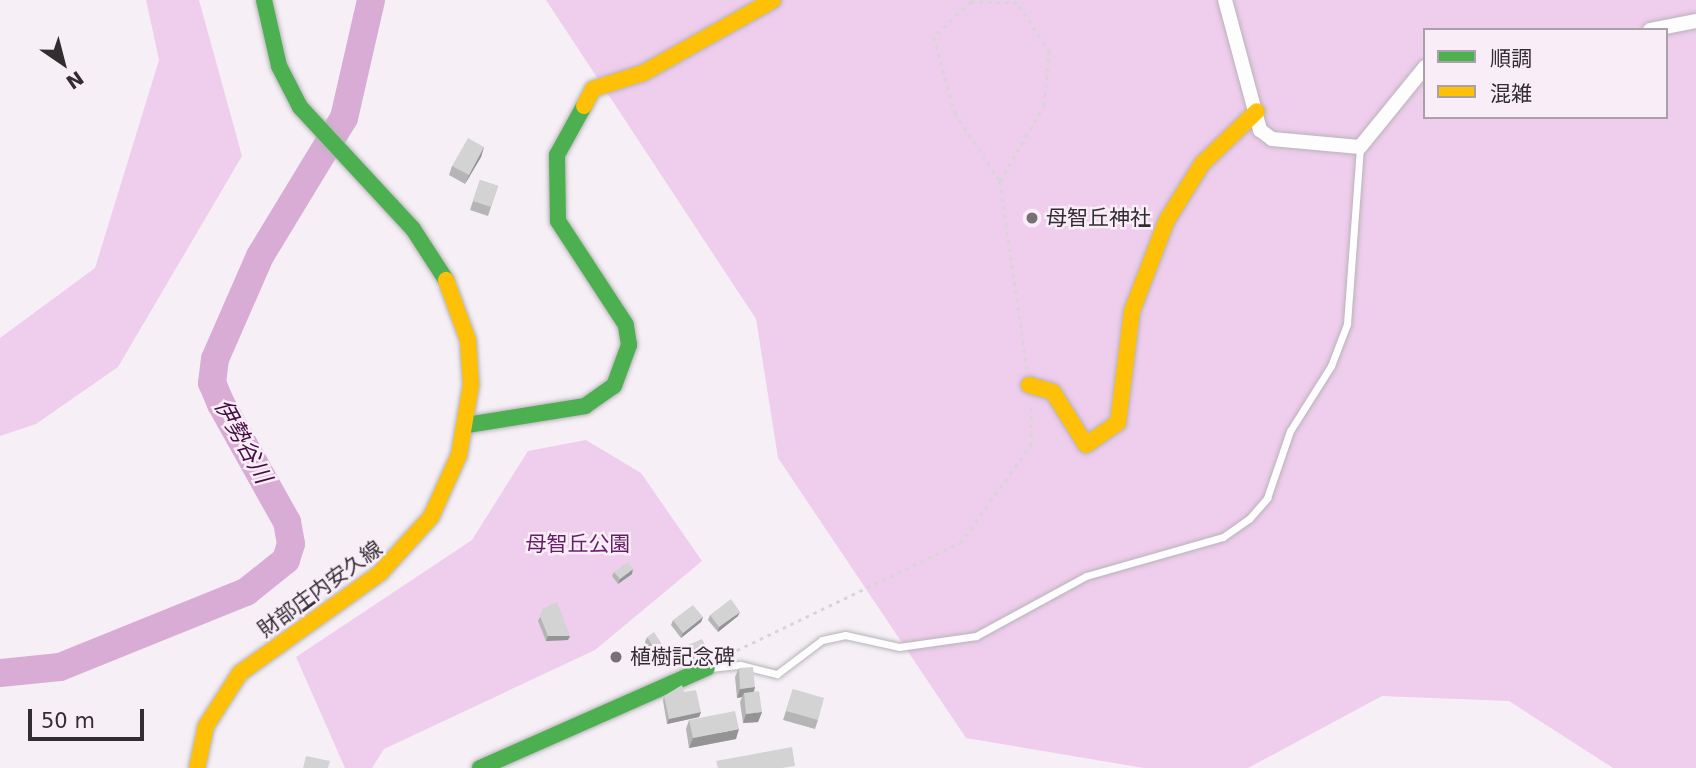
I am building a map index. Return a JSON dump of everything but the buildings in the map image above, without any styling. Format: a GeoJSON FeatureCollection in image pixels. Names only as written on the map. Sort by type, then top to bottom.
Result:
{"type":"FeatureCollection","features":[{"type":"Feature","properties":{"kind":"street","name":"財部庄内安久線"},"geometry":{"type":"LineString","coordinates":[[194,767],[220,696],[240,673],[405,551],[436,506],[467,425],[468,351],[458,301],[413,229],[319,132],[279,66],[264,0]]}},
{"type":"Feature","properties":{"kind":"street"},"geometry":{"type":"LineString","coordinates":[[467,425],[585,406],[614,386],[629,345],[626,325],[558,221],[557,155],[593,89],[643,73],[773,0]]}},
{"type":"Feature","properties":{"kind":"street"},"geometry":{"type":"LineString","coordinates":[[1225,0],[1260,130],[1272,139],[1360,147],[1423,69]]}},
{"type":"Feature","properties":{"kind":"street"},"geometry":{"type":"LineString","coordinates":[[1660,28],[1696,21]]}},
{"type":"Feature","properties":{"kind":"street"},"geometry":{"type":"LineString","coordinates":[[1029,385],[1053,392],[1086,445],[1118,423],[1132,311],[1167,220],[1202,164],[1257,111]]}},
{"type":"Feature","properties":{"kind":"street"},"geometry":{"type":"LineString","coordinates":[[480,768],[706,668]]}},
{"type":"Feature","properties":{"kind":"lane"},"geometry":{"type":"LineString","coordinates":[[706,668],[740,665],[777,674],[822,640],[845,635],[899,647],[976,636],[1086,576],[1223,537],[1249,519],[1267,498],[1290,431],[1331,366],[1347,324],[1360,147]]}},
{"type":"Feature","properties":{"kind":"path"},"geometry":{"type":"LineString","coordinates":[[706,668],[757,635],[960,543],[1031,445],[1029,385],[1000,181],[955,113],[934,37],[971,2],[1017,3],[1049,52],[1044,105],[1000,181]]}},
{"type":"Feature","properties":{"kind":"green space"},"geometry":{"type":"Polygon","coordinates":[[[146,0],[199,0],[242,156],[118,367],[36,424],[0,436],[0,338],[95,268],[159,60],[146,0]]]}},
{"type":"Feature","properties":{"kind":"green space"},"geometry":{"type":"Polygon","coordinates":[[[546,0],[1696,0],[1696,768],[1613,768],[1509,701],[1382,696],[1248,768],[1144,768],[966,738],[778,458],[756,319],[546,0]]]}},
{"type":"Feature","properties":{"kind":"green space","name":"母智丘公園"},"geometry":{"type":"Polygon","coordinates":[[[586,440],[641,473],[702,561],[595,650],[384,749],[372,768],[345,768],[296,657],[472,540],[528,451],[586,440]]]}},
{"type":"Feature","properties":{"kind":"waterway","name":"伊勢谷川"},"geometry":{"type":"LineString","coordinates":[[0,673],[60,667],[246,592],[286,560],[291,544],[287,522],[221,404],[212,383],[215,359],[260,256],[344,118],[371,0]]}},
{"type":"Feature","properties":{"kind":"traffic: fast"},"geometry":{"type":"LineString","coordinates":[[264,0],[279,66],[300,107],[413,229],[446,280]]}},
{"type":"Feature","properties":{"kind":"traffic: fast"},"geometry":{"type":"LineString","coordinates":[[467,425],[585,406],[614,386],[629,345],[626,325],[558,221],[557,155],[584,106]]}},
{"type":"Feature","properties":{"kind":"traffic: fast"},"geometry":{"type":"LineString","coordinates":[[480,768],[707,668]]}},
{"type":"Feature","properties":{"kind":"traffic: slow"},"geometry":{"type":"LineString","coordinates":[[584,106],[593,89],[643,73],[773,0]]}},
{"type":"Feature","properties":{"kind":"traffic: slow"},"geometry":{"type":"LineString","coordinates":[[1029,385],[1053,392],[1086,445],[1118,423],[1132,311],[1167,220],[1202,164],[1257,111]]}},
{"type":"Feature","properties":{"kind":"traffic: slow"},"geometry":{"type":"LineString","coordinates":[[197,768],[206,726],[240,673],[380,573],[431,517],[459,455],[471,385],[468,340],[446,280]]}},
{"type":"Feature","properties":{"kind":"place","name":"母智丘神社"},"geometry":{"type":"Point","coordinates":[1032,218]}},
{"type":"Feature","properties":{"kind":"place","name":"植樹記念碑"},"geometry":{"type":"Point","coordinates":[616,657]}}]}
